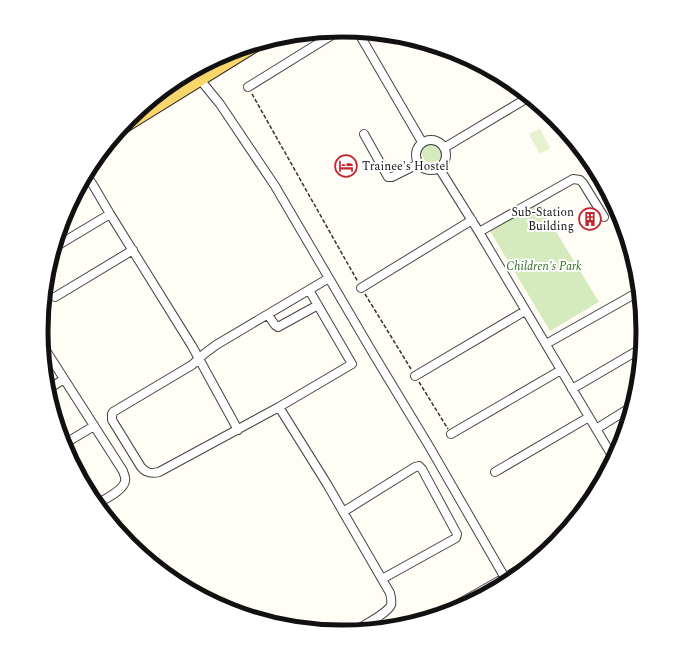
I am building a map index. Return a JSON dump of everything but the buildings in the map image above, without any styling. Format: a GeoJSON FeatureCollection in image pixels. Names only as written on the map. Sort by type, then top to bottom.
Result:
{"type":"FeatureCollection","features":[{"type":"Feature","properties":{"kind":"main road"},"geometry":{"type":"LineString","coordinates":[[139,119],[241,55]]}},
{"type":"Feature","properties":{"kind":"street"},"geometry":{"type":"LineString","coordinates":[[248,87],[327,38]]}},
{"type":"Feature","properties":{"kind":"street"},"geometry":{"type":"LineString","coordinates":[[361,38],[422,142]]}},
{"type":"Feature","properties":{"kind":"street"},"geometry":{"type":"LineString","coordinates":[[197,75],[220,104],[276,186],[429,446],[503,577]]}},
{"type":"Feature","properties":{"kind":"street"},"geometry":{"type":"LineString","coordinates":[[444,148],[524,100]]}},
{"type":"Feature","properties":{"kind":"street"},"geometry":{"type":"LineString","coordinates":[[364,134],[388,177],[392,177],[418,164]]}},
{"type":"Feature","properties":{"kind":"street"},"geometry":{"type":"LineString","coordinates":[[427,140],[436,140],[444,148],[446,155],[445,160],[439,168],[435,170],[425,169],[418,164],[415,154],[422,142],[427,140]]}},
{"type":"Feature","properties":{"kind":"street"},"geometry":{"type":"LineString","coordinates":[[439,168],[480,232],[525,311],[610,452]]}},
{"type":"Feature","properties":{"kind":"street"},"geometry":{"type":"LineString","coordinates":[[480,232],[573,179],[580,180],[583,183],[604,217]]}},
{"type":"Feature","properties":{"kind":"street"},"geometry":{"type":"LineString","coordinates":[[90,180],[199,359],[238,430]]}},
{"type":"Feature","properties":{"kind":"street"},"geometry":{"type":"LineString","coordinates":[[63,242],[110,214]]}},
{"type":"Feature","properties":{"kind":"street"},"geometry":{"type":"LineString","coordinates":[[361,288],[472,220]]}},
{"type":"Feature","properties":{"kind":"street"},"geometry":{"type":"LineString","coordinates":[[55,297],[133,250]]}},
{"type":"Feature","properties":{"kind":"street"},"geometry":{"type":"LineString","coordinates":[[309,290],[352,364],[279,408],[159,472],[146,472],[141,467],[112,420],[113,412],[185,370],[209,350],[268,315],[309,290],[329,278]]}},
{"type":"Feature","properties":{"kind":"street"},"geometry":{"type":"LineString","coordinates":[[546,344],[634,294]]}},
{"type":"Feature","properties":{"kind":"street"},"geometry":{"type":"LineString","coordinates":[[268,315],[278,328],[318,305]]}},
{"type":"Feature","properties":{"kind":"street"},"geometry":{"type":"LineString","coordinates":[[415,376],[525,311]]}},
{"type":"Feature","properties":{"kind":"street"},"geometry":{"type":"LineString","coordinates":[[572,389],[636,352]]}},
{"type":"Feature","properties":{"kind":"street"},"geometry":{"type":"LineString","coordinates":[[50,357],[126,478],[124,486],[103,501]]}},
{"type":"Feature","properties":{"kind":"street"},"geometry":{"type":"LineString","coordinates":[[451,434],[561,370]]}},
{"type":"Feature","properties":{"kind":"street"},"geometry":{"type":"LineString","coordinates":[[54,386],[64,380]]}},
{"type":"Feature","properties":{"kind":"street"},"geometry":{"type":"LineString","coordinates":[[279,408],[343,512],[390,593],[392,600],[390,607],[386,612],[367,624]]}},
{"type":"Feature","properties":{"kind":"street"},"geometry":{"type":"LineString","coordinates":[[596,429],[625,411]]}},
{"type":"Feature","properties":{"kind":"street"},"geometry":{"type":"LineString","coordinates":[[495,472],[589,417]]}},
{"type":"Feature","properties":{"kind":"street"},"geometry":{"type":"LineString","coordinates":[[70,441],[94,426]]}},
{"type":"Feature","properties":{"kind":"street"},"geometry":{"type":"LineString","coordinates":[[343,512],[415,467],[419,466],[422,469],[457,534],[456,538],[382,579]]}},
{"type":"Feature","properties":{"kind":"path"},"geometry":{"type":"LineString","coordinates":[[248,87],[361,288],[451,434]]}},
{"type":"Feature","properties":{"kind":"green space"},"geometry":{"type":"Polygon","coordinates":[[[540,129],[550,148],[540,154],[529,134],[540,129]]]}},
{"type":"Feature","properties":{"kind":"green space"},"geometry":{"type":"Polygon","coordinates":[[[433,142],[437,143],[443,149],[443,157],[437,163],[433,164],[429,163],[423,157],[422,153],[423,149],[429,143],[433,142]]]}},
{"type":"Feature","properties":{"kind":"green space","name":"Children's Park"},"geometry":{"type":"Polygon","coordinates":[[[538,202],[599,302],[550,331],[490,231],[538,202]]]}},
{"type":"Feature","properties":{"kind":"place","name":"Trainee's Hostel"},"geometry":{"type":"Point","coordinates":[346,166]}},
{"type":"Feature","properties":{"kind":"place","name":"Sub-Station Building"},"geometry":{"type":"Point","coordinates":[590,219]}}]}
